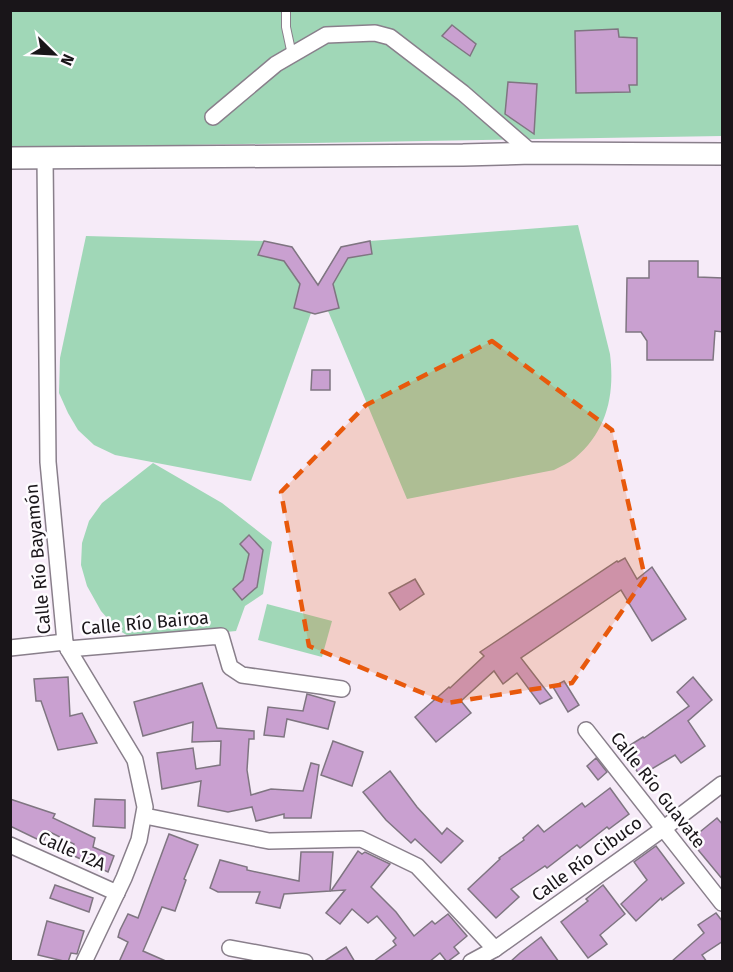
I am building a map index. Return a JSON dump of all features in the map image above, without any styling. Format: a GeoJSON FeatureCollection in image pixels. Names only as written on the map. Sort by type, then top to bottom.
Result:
{"type":"FeatureCollection","features":[{"type":"Feature","properties":{"kind":"street"},"geometry":{"type":"LineString","coordinates":[[213,117],[276,64],[326,35],[375,33],[390,37],[463,93],[532,153]]}},
{"type":"Feature","properties":{"kind":"street"},"geometry":{"type":"LineString","coordinates":[[10,158],[532,153],[723,154]]}},
{"type":"Feature","properties":{"kind":"street","name":"Calle Río Bayamón"},"geometry":{"type":"LineString","coordinates":[[45,157],[48,462],[67,646],[135,760],[145,807],[139,840],[84,962]]}},
{"type":"Feature","properties":{"kind":"street","name":"Calle Río Bairoa"},"geometry":{"type":"LineString","coordinates":[[10,648],[221,636],[230,667],[242,675],[342,689]]}},
{"type":"Feature","properties":{"kind":"street","name":"Calle Río Guavate"},"geometry":{"type":"LineString","coordinates":[[586,730],[723,903]]}},
{"type":"Feature","properties":{"kind":"street","name":"Calle Río Cibuco"},"geometry":{"type":"LineString","coordinates":[[471,962],[495,949],[723,784]]}},
{"type":"Feature","properties":{"kind":"street"},"geometry":{"type":"LineString","coordinates":[[145,816],[269,842],[361,839],[417,866],[495,949]]}},
{"type":"Feature","properties":{"kind":"street","name":"Calle 12A"},"geometry":{"type":"LineString","coordinates":[[10,845],[117,893]]}},
{"type":"Feature","properties":{"kind":"street"},"geometry":{"type":"LineString","coordinates":[[230,948],[304,962]]}},
{"type":"Feature","properties":{"kind":"lane"},"geometry":{"type":"LineString","coordinates":[[286,10],[285,27],[292,55]]}},
{"type":"Feature","properties":{"kind":"highlighted area"},"geometry":{"type":"Polygon","coordinates":[[[492,341],[612,430],[645,578],[572,683],[447,703],[309,646],[281,492],[366,405],[492,341]]]}},
{"type":"Feature","properties":{"kind":"green space"},"geometry":{"type":"Polygon","coordinates":[[[10,11],[722,11],[722,136],[11,148],[10,11]]]}},
{"type":"Feature","properties":{"kind":"green space"},"geometry":{"type":"Polygon","coordinates":[[[578,225],[610,354],[610,398],[595,436],[575,458],[554,470],[407,499],[328,311],[320,281],[341,247],[370,241],[578,225]]]}},
{"type":"Feature","properties":{"kind":"green space"},"geometry":{"type":"Polygon","coordinates":[[[86,236],[264,241],[292,247],[316,283],[311,313],[251,481],[115,455],[94,445],[78,430],[59,393],[60,358],[86,236]]]}},
{"type":"Feature","properties":{"kind":"green space"},"geometry":{"type":"Polygon","coordinates":[[[153,463],[222,503],[272,542],[263,594],[245,606],[236,631],[136,641],[117,629],[101,611],[87,586],[81,565],[82,543],[89,521],[102,503],[153,463]]]}},
{"type":"Feature","properties":{"kind":"green space"},"geometry":{"type":"Polygon","coordinates":[[[267,604],[332,621],[322,657],[258,640],[267,604]]]}},
{"type":"Feature","properties":{"kind":"building"},"geometry":{"type":"Polygon","coordinates":[[[452,25],[476,44],[470,56],[442,36],[452,25]]]}},
{"type":"Feature","properties":{"kind":"building"},"geometry":{"type":"Polygon","coordinates":[[[618,29],[619,37],[637,38],[637,85],[629,85],[630,92],[576,93],[575,31],[618,29]]]}},
{"type":"Feature","properties":{"kind":"building"},"geometry":{"type":"Polygon","coordinates":[[[508,82],[537,84],[534,134],[505,114],[508,82]]]}},
{"type":"Feature","properties":{"kind":"building"},"geometry":{"type":"Polygon","coordinates":[[[264,241],[292,247],[318,285],[341,247],[370,241],[372,254],[348,258],[333,284],[339,308],[315,314],[294,308],[300,284],[284,261],[258,255],[264,241]]]}},
{"type":"Feature","properties":{"kind":"building"},"geometry":{"type":"Polygon","coordinates":[[[649,261],[698,261],[698,277],[723,278],[723,332],[715,331],[713,360],[647,360],[647,341],[641,332],[626,332],[627,278],[649,278],[649,261]]]}},
{"type":"Feature","properties":{"kind":"building"},"geometry":{"type":"Polygon","coordinates":[[[312,370],[330,370],[330,390],[311,390],[312,370]]]}},
{"type":"Feature","properties":{"kind":"building"},"geometry":{"type":"Polygon","coordinates":[[[249,535],[263,550],[257,587],[242,600],[233,589],[243,580],[249,554],[240,544],[249,535]]]}},
{"type":"Feature","properties":{"kind":"building"},"geometry":{"type":"Polygon","coordinates":[[[625,558],[637,579],[652,567],[686,619],[652,641],[621,590],[521,658],[552,698],[540,704],[517,673],[503,684],[494,671],[461,701],[471,713],[436,742],[415,717],[484,656],[480,652],[617,561],[625,558]]]}},
{"type":"Feature","properties":{"kind":"building"},"geometry":{"type":"Polygon","coordinates":[[[415,579],[424,594],[400,610],[389,593],[415,579]]]}},
{"type":"Feature","properties":{"kind":"building"},"geometry":{"type":"Polygon","coordinates":[[[68,677],[70,716],[82,713],[97,743],[58,750],[41,701],[36,701],[34,679],[68,677]]]}},
{"type":"Feature","properties":{"kind":"building"},"geometry":{"type":"Polygon","coordinates":[[[693,677],[712,700],[688,721],[705,746],[681,763],[675,755],[640,776],[630,760],[634,757],[627,747],[644,738],[689,706],[677,692],[693,677]]]}},
{"type":"Feature","properties":{"kind":"building"},"geometry":{"type":"Polygon","coordinates":[[[564,681],[579,705],[568,712],[553,687],[564,681]]]}},
{"type":"Feature","properties":{"kind":"building"},"geometry":{"type":"Polygon","coordinates":[[[202,683],[217,728],[254,731],[254,739],[249,739],[247,770],[251,795],[271,789],[303,791],[311,763],[319,765],[311,818],[284,818],[284,814],[256,821],[252,807],[228,812],[198,806],[201,781],[162,789],[157,753],[193,748],[196,769],[220,765],[221,741],[192,742],[193,722],[143,736],[134,702],[202,683]]]}},
{"type":"Feature","properties":{"kind":"building"},"geometry":{"type":"Polygon","coordinates":[[[307,694],[335,702],[328,729],[287,719],[284,737],[264,735],[268,707],[303,711],[307,694]]]}},
{"type":"Feature","properties":{"kind":"building"},"geometry":{"type":"Polygon","coordinates":[[[333,741],[363,752],[352,786],[321,775],[333,741]]]}},
{"type":"Feature","properties":{"kind":"building"},"geometry":{"type":"Polygon","coordinates":[[[596,758],[607,772],[598,780],[587,766],[596,758]]]}},
{"type":"Feature","properties":{"kind":"building"},"geometry":{"type":"Polygon","coordinates":[[[390,771],[417,807],[442,834],[447,828],[463,841],[441,863],[415,839],[411,843],[386,820],[363,792],[390,771]]]}},
{"type":"Feature","properties":{"kind":"building"},"geometry":{"type":"Polygon","coordinates":[[[610,788],[629,814],[609,829],[607,827],[580,848],[577,845],[547,868],[545,866],[511,889],[519,897],[496,918],[468,889],[499,858],[524,840],[523,838],[538,825],[544,832],[582,803],[585,807],[610,788]]]}},
{"type":"Feature","properties":{"kind":"building"},"geometry":{"type":"Polygon","coordinates":[[[10,799],[55,814],[53,818],[95,838],[93,847],[114,856],[108,872],[70,854],[74,844],[48,831],[43,842],[10,826],[10,799]]]}},
{"type":"Feature","properties":{"kind":"building"},"geometry":{"type":"Polygon","coordinates":[[[95,799],[125,800],[125,828],[93,826],[95,799]]]}},
{"type":"Feature","properties":{"kind":"building"},"geometry":{"type":"Polygon","coordinates":[[[717,818],[723,825],[723,880],[690,840],[717,818]]]}},
{"type":"Feature","properties":{"kind":"building"},"geometry":{"type":"Polygon","coordinates":[[[169,834],[198,845],[184,879],[186,880],[175,911],[162,907],[143,951],[168,962],[119,962],[128,942],[118,937],[120,930],[128,914],[138,918],[169,834]]]}},
{"type":"Feature","properties":{"kind":"building"},"geometry":{"type":"Polygon","coordinates":[[[656,846],[684,883],[662,900],[661,898],[636,921],[621,904],[647,880],[634,862],[656,846]]]}},
{"type":"Feature","properties":{"kind":"building"},"geometry":{"type":"Polygon","coordinates":[[[358,851],[390,864],[371,887],[396,912],[414,936],[432,921],[435,924],[448,914],[467,936],[454,947],[459,953],[447,962],[440,953],[429,962],[373,962],[396,945],[393,941],[396,938],[377,916],[368,923],[352,909],[340,924],[326,913],[345,890],[331,891],[358,851]]]}},
{"type":"Feature","properties":{"kind":"building"},"geometry":{"type":"Polygon","coordinates":[[[301,852],[333,852],[330,891],[284,894],[280,908],[256,903],[260,892],[218,892],[210,888],[220,860],[247,867],[247,870],[299,881],[301,852]]]}},
{"type":"Feature","properties":{"kind":"building"},"geometry":{"type":"Polygon","coordinates":[[[55,885],[93,898],[89,912],[50,898],[55,885]]]}},
{"type":"Feature","properties":{"kind":"building"},"geometry":{"type":"Polygon","coordinates":[[[603,885],[625,914],[600,935],[607,944],[588,958],[561,922],[588,901],[586,899],[603,885]]]}},
{"type":"Feature","properties":{"kind":"building"},"geometry":{"type":"Polygon","coordinates":[[[716,913],[723,922],[723,941],[702,955],[707,962],[671,962],[704,933],[698,925],[716,913]]]}},
{"type":"Feature","properties":{"kind":"building"},"geometry":{"type":"Polygon","coordinates":[[[47,921],[84,931],[77,954],[71,953],[68,962],[38,955],[47,921]]]}},
{"type":"Feature","properties":{"kind":"building"},"geometry":{"type":"Polygon","coordinates":[[[541,937],[559,962],[510,962],[520,953],[541,937]]]}},
{"type":"Feature","properties":{"kind":"building"},"geometry":{"type":"Polygon","coordinates":[[[346,947],[355,962],[323,962],[346,947]]]}}]}
